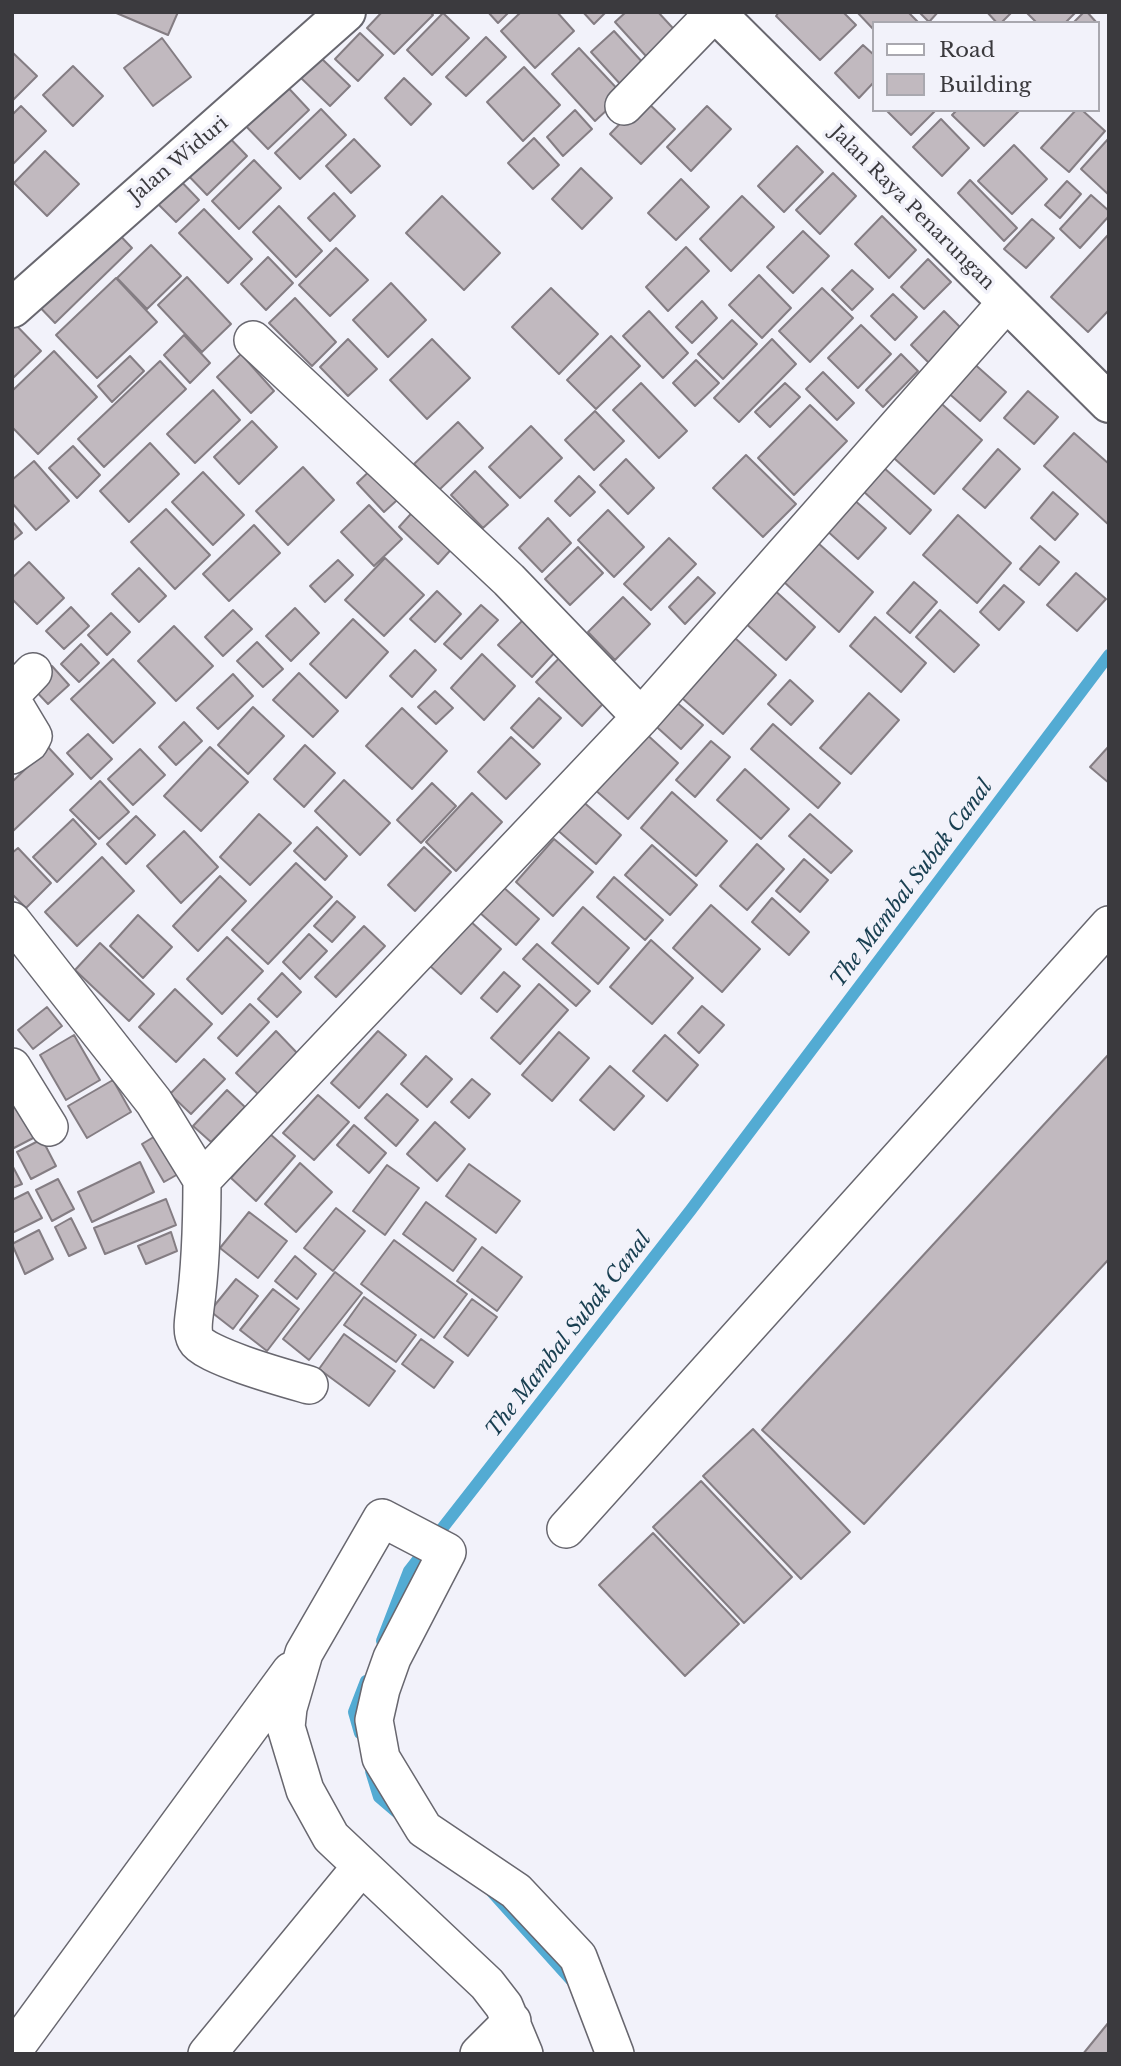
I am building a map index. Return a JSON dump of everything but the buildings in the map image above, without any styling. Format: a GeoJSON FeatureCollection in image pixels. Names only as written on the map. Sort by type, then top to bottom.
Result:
{"type":"FeatureCollection","features":[{"type":"Feature","properties":{"kind":"main road","name":"Jalan Widuri"},"geometry":{"type":"LineString","coordinates":[[12,308],[346,12]]}},
{"type":"Feature","properties":{"kind":"main road","name":"Jalan Raya Penarungan"},"geometry":{"type":"LineString","coordinates":[[715,12],[1109,403]]}},
{"type":"Feature","properties":{"kind":"street"},"geometry":{"type":"LineString","coordinates":[[624,106],[715,12]]}},
{"type":"Feature","properties":{"kind":"street"},"geometry":{"type":"LineString","coordinates":[[202,1180],[641,717],[1007,302]]}},
{"type":"Feature","properties":{"kind":"street"},"geometry":{"type":"LineString","coordinates":[[253,340],[509,579],[641,717]]}},
{"type":"Feature","properties":{"kind":"street"},"geometry":{"type":"LineString","coordinates":[[12,701],[33,736],[29,743],[12,755]]}},
{"type":"Feature","properties":{"kind":"street"},"geometry":{"type":"LineString","coordinates":[[12,921],[154,1102],[202,1180],[202,1252],[193,1326],[196,1340],[204,1348],[245,1365],[309,1385]]}},
{"type":"Feature","properties":{"kind":"street"},"geometry":{"type":"LineString","coordinates":[[566,1529],[1109,925]]}},
{"type":"Feature","properties":{"kind":"street"},"geometry":{"type":"LineString","coordinates":[[12,1067],[49,1127]]}},
{"type":"Feature","properties":{"kind":"street"},"geometry":{"type":"LineString","coordinates":[[12,2053],[304,1653],[382,1518],[447,1552],[392,1658],[380,1689],[374,1720],[381,1758],[424,1829],[516,1891],[578,1957],[615,2054]]}},
{"type":"Feature","properties":{"kind":"street"},"geometry":{"type":"LineString","coordinates":[[304,1653],[288,1709],[286,1727],[305,1790],[331,1837],[360,1868],[487,1984],[504,2006],[518,2037],[479,2054]]}},
{"type":"Feature","properties":{"kind":"street"},"geometry":{"type":"LineString","coordinates":[[207,2054],[360,1868]]}},
{"type":"Feature","properties":{"kind":"waterway","name":"The Mambal Subak Canal"},"geometry":{"type":"LineString","coordinates":[[382,1641],[409,1571],[690,1211],[1109,655]]}},
{"type":"Feature","properties":{"kind":"waterway","name":"The Mambal Subak Canal"},"geometry":{"type":"LineString","coordinates":[[360,1733],[354,1712],[366,1681]]}},
{"type":"Feature","properties":{"kind":"waterway","name":"The Mambal Subak Canal"},"geometry":{"type":"LineString","coordinates":[[371,1771],[379,1797],[400,1815]]}},
{"type":"Feature","properties":{"kind":"waterway","name":"The Mambal Subak Canal"},"geometry":{"type":"LineString","coordinates":[[492,1892],[573,1982]]}}]}
